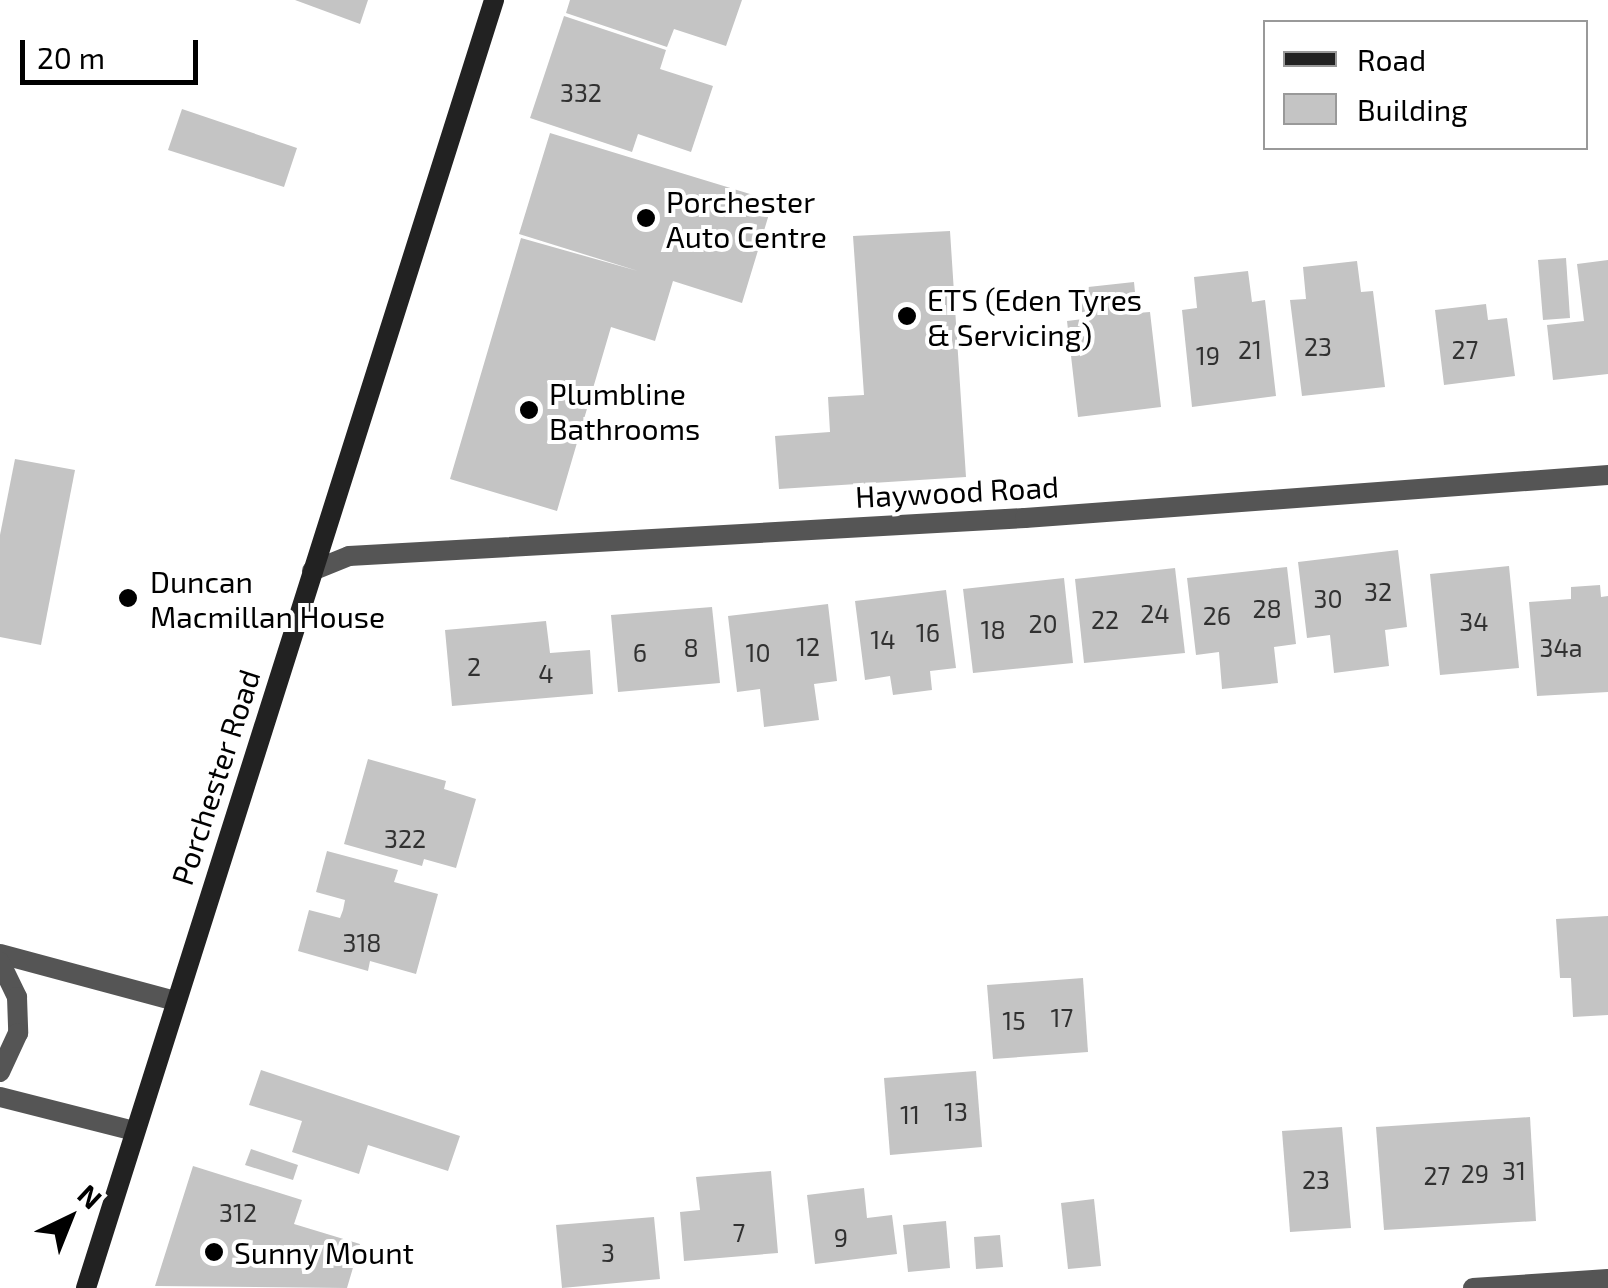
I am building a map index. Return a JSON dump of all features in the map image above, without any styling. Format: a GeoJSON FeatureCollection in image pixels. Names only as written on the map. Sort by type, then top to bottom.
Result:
{"type":"FeatureCollection","features":[{"type":"Feature","properties":{"kind":"street","name":"Porchester Road"},"geometry":{"type":"LineString","coordinates":[[86,1288],[494,0]]}},
{"type":"Feature","properties":{"kind":"street","name":"Haywood Road"},"geometry":{"type":"LineString","coordinates":[[312,571],[348,556],[1044,517],[1608,475]]}},
{"type":"Feature","properties":{"kind":"street"},"geometry":{"type":"LineString","coordinates":[[0,958],[176,1001]]}},
{"type":"Feature","properties":{"kind":"street"},"geometry":{"type":"LineString","coordinates":[[0,958],[17,997],[18,1033],[0,1072]]}},
{"type":"Feature","properties":{"kind":"street"},"geometry":{"type":"LineString","coordinates":[[0,1098],[134,1131]]}},
{"type":"Feature","properties":{"kind":"street"},"geometry":{"type":"LineString","coordinates":[[1473,1288],[1608,1279]]}},
{"type":"Feature","properties":{"kind":"building"},"geometry":{"type":"Polygon","coordinates":[[[295,0],[368,0],[360,24],[295,0]]]}},
{"type":"Feature","properties":{"kind":"building"},"geometry":{"type":"Polygon","coordinates":[[[570,0],[742,0],[726,46],[674,29],[667,47],[566,13],[570,0]]]}},
{"type":"Feature","properties":{"kind":"building"},"geometry":{"type":"Polygon","coordinates":[[[564,16],[666,50],[660,69],[713,86],[691,152],[638,134],[632,152],[530,118],[564,16]]]}},
{"type":"Feature","properties":{"kind":"building"},"geometry":{"type":"Polygon","coordinates":[[[182,109],[297,148],[284,187],[168,150],[182,109]]]}},
{"type":"Feature","properties":{"kind":"building"},"geometry":{"type":"Polygon","coordinates":[[[550,133],[773,201],[742,303],[673,281],[655,341],[611,327],[557,511],[450,479],[521,238],[638,271],[519,234],[550,133]]]}},
{"type":"Feature","properties":{"kind":"building","name":"ETS (Eden Tyres & Servicing)"},"geometry":{"type":"Polygon","coordinates":[[[950,231],[966,477],[779,489],[775,436],[830,432],[828,397],[864,395],[853,236],[950,231]]]}},
{"type":"Feature","properties":{"kind":"building"},"geometry":{"type":"Polygon","coordinates":[[[1566,258],[1570,318],[1543,320],[1538,260],[1566,258]]]}},
{"type":"Feature","properties":{"kind":"building"},"geometry":{"type":"Polygon","coordinates":[[[1608,260],[1608,374],[1553,380],[1547,325],[1584,321],[1577,264],[1608,260]]]}},
{"type":"Feature","properties":{"kind":"building"},"geometry":{"type":"Polygon","coordinates":[[[1357,261],[1361,292],[1373,291],[1385,387],[1302,396],[1290,300],[1306,299],[1303,267],[1357,261]]]}},
{"type":"Feature","properties":{"kind":"building"},"geometry":{"type":"Polygon","coordinates":[[[1248,271],[1252,302],[1265,300],[1276,396],[1192,407],[1182,310],[1197,308],[1194,277],[1248,271]]]}},
{"type":"Feature","properties":{"kind":"building"},"geometry":{"type":"Polygon","coordinates":[[[1134,282],[1137,313],[1150,312],[1161,407],[1078,417],[1067,321],[1083,319],[1079,288],[1134,282]]]}},
{"type":"Feature","properties":{"kind":"building"},"geometry":{"type":"Polygon","coordinates":[[[1486,304],[1488,320],[1507,318],[1515,376],[1444,385],[1435,310],[1486,304]]]}},
{"type":"Feature","properties":{"kind":"building"},"geometry":{"type":"Polygon","coordinates":[[[15,459],[75,470],[41,645],[0,637],[0,535],[15,459]]]}},
{"type":"Feature","properties":{"kind":"building"},"geometry":{"type":"Polygon","coordinates":[[[1398,550],[1407,627],[1385,630],[1389,666],[1334,673],[1330,635],[1307,638],[1298,562],[1398,550]]]}},
{"type":"Feature","properties":{"kind":"building"},"geometry":{"type":"Polygon","coordinates":[[[1509,566],[1519,668],[1440,675],[1430,574],[1509,566]]]}},
{"type":"Feature","properties":{"kind":"building"},"geometry":{"type":"Polygon","coordinates":[[[1287,567],[1296,644],[1274,647],[1278,683],[1222,689],[1219,652],[1196,655],[1187,578],[1287,567]]]}},
{"type":"Feature","properties":{"kind":"building"},"geometry":{"type":"Polygon","coordinates":[[[1175,568],[1185,653],[1084,663],[1075,579],[1175,568]]]}},
{"type":"Feature","properties":{"kind":"building"},"geometry":{"type":"Polygon","coordinates":[[[1064,578],[1073,663],[973,673],[963,589],[1064,578]]]}},
{"type":"Feature","properties":{"kind":"building"},"geometry":{"type":"Polygon","coordinates":[[[1600,585],[1601,597],[1608,596],[1608,692],[1537,696],[1529,602],[1571,599],[1571,587],[1600,585]]]}},
{"type":"Feature","properties":{"kind":"building"},"geometry":{"type":"Polygon","coordinates":[[[946,590],[956,668],[930,671],[932,690],[893,695],[890,676],[865,680],[855,601],[946,590]]]}},
{"type":"Feature","properties":{"kind":"building"},"geometry":{"type":"Polygon","coordinates":[[[828,604],[837,681],[814,684],[819,720],[764,727],[760,689],[737,692],[728,616],[828,604]]]}},
{"type":"Feature","properties":{"kind":"building"},"geometry":{"type":"Polygon","coordinates":[[[712,607],[720,683],[618,692],[611,615],[712,607]]]}},
{"type":"Feature","properties":{"kind":"building"},"geometry":{"type":"Polygon","coordinates":[[[546,621],[550,653],[590,650],[593,694],[452,706],[445,630],[546,621]]]}},
{"type":"Feature","properties":{"kind":"building"},"geometry":{"type":"Polygon","coordinates":[[[368,759],[446,781],[444,789],[476,799],[456,868],[424,859],[422,866],[344,844],[368,759]]]}},
{"type":"Feature","properties":{"kind":"building"},"geometry":{"type":"Polygon","coordinates":[[[327,851],[398,870],[394,882],[438,894],[416,974],[370,961],[368,971],[298,951],[309,910],[340,918],[343,910],[345,900],[316,892],[327,851]]]}},
{"type":"Feature","properties":{"kind":"building"},"geometry":{"type":"Polygon","coordinates":[[[1608,916],[1608,1015],[1573,1017],[1571,978],[1560,978],[1556,919],[1608,916]]]}},
{"type":"Feature","properties":{"kind":"building"},"geometry":{"type":"Polygon","coordinates":[[[1083,978],[1088,1052],[993,1059],[987,985],[1083,978]]]}},
{"type":"Feature","properties":{"kind":"building"},"geometry":{"type":"Polygon","coordinates":[[[261,1070],[460,1136],[448,1171],[368,1145],[359,1174],[292,1152],[302,1121],[249,1105],[261,1070]]]}},
{"type":"Feature","properties":{"kind":"building"},"geometry":{"type":"Polygon","coordinates":[[[976,1071],[982,1147],[890,1155],[884,1078],[976,1071]]]}},
{"type":"Feature","properties":{"kind":"building"},"geometry":{"type":"Polygon","coordinates":[[[1530,1117],[1536,1221],[1384,1230],[1376,1127],[1530,1117]]]}},
{"type":"Feature","properties":{"kind":"building"},"geometry":{"type":"Polygon","coordinates":[[[1342,1127],[1351,1228],[1290,1232],[1282,1131],[1342,1127]]]}},
{"type":"Feature","properties":{"kind":"building"},"geometry":{"type":"Polygon","coordinates":[[[251,1149],[298,1165],[293,1180],[245,1165],[251,1149]]]}},
{"type":"Feature","properties":{"kind":"building"},"geometry":{"type":"Polygon","coordinates":[[[193,1166],[302,1200],[294,1224],[360,1244],[347,1288],[155,1286],[193,1166]]]}},
{"type":"Feature","properties":{"kind":"building"},"geometry":{"type":"Polygon","coordinates":[[[771,1171],[778,1253],[684,1261],[680,1212],[700,1210],[696,1177],[771,1171]]]}},
{"type":"Feature","properties":{"kind":"building"},"geometry":{"type":"Polygon","coordinates":[[[864,1188],[867,1218],[892,1215],[897,1254],[815,1264],[807,1195],[864,1188]]]}},
{"type":"Feature","properties":{"kind":"building"},"geometry":{"type":"Polygon","coordinates":[[[1094,1199],[1101,1266],[1068,1269],[1061,1203],[1094,1199]]]}},
{"type":"Feature","properties":{"kind":"building"},"geometry":{"type":"Polygon","coordinates":[[[654,1217],[660,1279],[562,1288],[556,1225],[654,1217]]]}},
{"type":"Feature","properties":{"kind":"building"},"geometry":{"type":"Polygon","coordinates":[[[946,1221],[950,1268],[908,1272],[903,1225],[946,1221]]]}},
{"type":"Feature","properties":{"kind":"building"},"geometry":{"type":"Polygon","coordinates":[[[1000,1235],[1003,1267],[976,1269],[974,1237],[1000,1235]]]}},
{"type":"Feature","properties":{"kind":"place","name":"Porchester Auto Centre"},"geometry":{"type":"Point","coordinates":[646,218]}},
{"type":"Feature","properties":{"kind":"place","name":"ETS (Eden Tyres & Servicing)"},"geometry":{"type":"Point","coordinates":[907,316]}},
{"type":"Feature","properties":{"kind":"place","name":"Plumbline Bathrooms"},"geometry":{"type":"Point","coordinates":[529,410]}},
{"type":"Feature","properties":{"kind":"place","name":"Duncan Macmillan House"},"geometry":{"type":"Point","coordinates":[128,598]}},
{"type":"Feature","properties":{"kind":"place","name":"Sunny Mount"},"geometry":{"type":"Point","coordinates":[214,1252]}}]}
